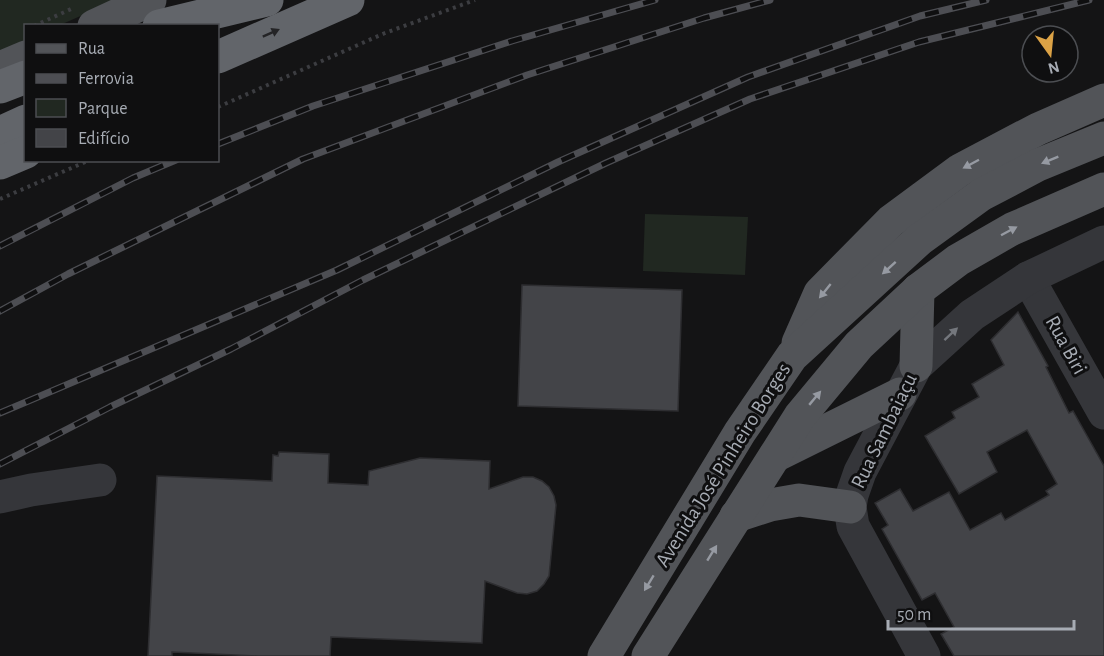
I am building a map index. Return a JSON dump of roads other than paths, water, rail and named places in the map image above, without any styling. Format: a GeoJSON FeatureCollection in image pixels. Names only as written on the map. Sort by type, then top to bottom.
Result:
{"type":"FeatureCollection","features":[{"type":"Feature","properties":{"kind":"highway"},"geometry":{"type":"LineString","coordinates":[[167,24],[267,0]]}},
{"type":"Feature","properties":{"kind":"highway"},"geometry":{"type":"LineString","coordinates":[[219,24],[267,0]]}},
{"type":"Feature","properties":{"kind":"highway"},"geometry":{"type":"LineString","coordinates":[[219,57],[348,0]]}},
{"type":"Feature","properties":{"kind":"highway"},"geometry":{"type":"LineString","coordinates":[[0,87],[24,78]]}},
{"type":"Feature","properties":{"kind":"highway"},"geometry":{"type":"LineString","coordinates":[[0,133],[24,122]]}},
{"type":"Feature","properties":{"kind":"highway"},"geometry":{"type":"LineString","coordinates":[[0,163],[24,153]]}},
{"type":"Feature","properties":{"kind":"main road"},"geometry":{"type":"LineString","coordinates":[[87,15],[150,0]]}},
{"type":"Feature","properties":{"kind":"main road"},"geometry":{"type":"LineString","coordinates":[[0,68],[24,58]]}},
{"type":"Feature","properties":{"kind":"main road"},"geometry":{"type":"LineString","coordinates":[[792,356],[820,293],[891,221],[960,170],[1023,136],[1104,100]]}},
{"type":"Feature","properties":{"kind":"main road","name":"Avenida José Pinheiro Borges"},"geometry":{"type":"LineString","coordinates":[[604,656],[740,432],[792,356],[919,240],[981,195],[1038,165],[1104,138]]}},
{"type":"Feature","properties":{"kind":"main road","name":"Avenida José Pinheiro Borges"},"geometry":{"type":"LineString","coordinates":[[648,656],[800,416],[859,345],[918,290],[958,260],[1012,229],[1104,189]]}},
{"type":"Feature","properties":{"kind":"main road"},"geometry":{"type":"LineString","coordinates":[[916,366],[918,290]]}},
{"type":"Feature","properties":{"kind":"main road"},"geometry":{"type":"LineString","coordinates":[[774,456],[900,394]]}},
{"type":"Feature","properties":{"kind":"main road"},"geometry":{"type":"LineString","coordinates":[[736,516],[770,505],[799,500],[850,507]]}},
{"type":"Feature","properties":{"kind":"street","name":"Rua Sambaiaçu"},"geometry":{"type":"LineString","coordinates":[[850,507],[860,472],[916,366],[972,315],[1028,278],[1104,242]]}},
{"type":"Feature","properties":{"kind":"street","name":"Rua Biri"},"geometry":{"type":"LineString","coordinates":[[1028,278],[1104,413]]}},
{"type":"Feature","properties":{"kind":"street"},"geometry":{"type":"LineString","coordinates":[[0,497],[31,489],[100,480]]}},
{"type":"Feature","properties":{"kind":"street"},"geometry":{"type":"LineString","coordinates":[[850,507],[853,526],[860,542],[924,656]]}},
{"type":"Feature","properties":{"kind":"railway"},"geometry":{"type":"LineString","coordinates":[[219,144],[313,106],[512,41],[655,0]]}},
{"type":"Feature","properties":{"kind":"railway"},"geometry":{"type":"LineString","coordinates":[[0,311],[68,274],[303,159],[527,75],[704,18],[770,0]]}},
{"type":"Feature","properties":{"kind":"railway"},"geometry":{"type":"LineString","coordinates":[[0,413],[337,270],[558,162],[748,77],[920,16],[986,0]]}},
{"type":"Feature","properties":{"kind":"railway"},"geometry":{"type":"LineString","coordinates":[[0,464],[110,407],[231,349],[363,280],[606,163],[750,99],[919,42],[1089,0]]}},
{"type":"Feature","properties":{"kind":"railway"},"geometry":{"type":"LineString","coordinates":[[0,246],[133,178],[171,162]]}}]}
